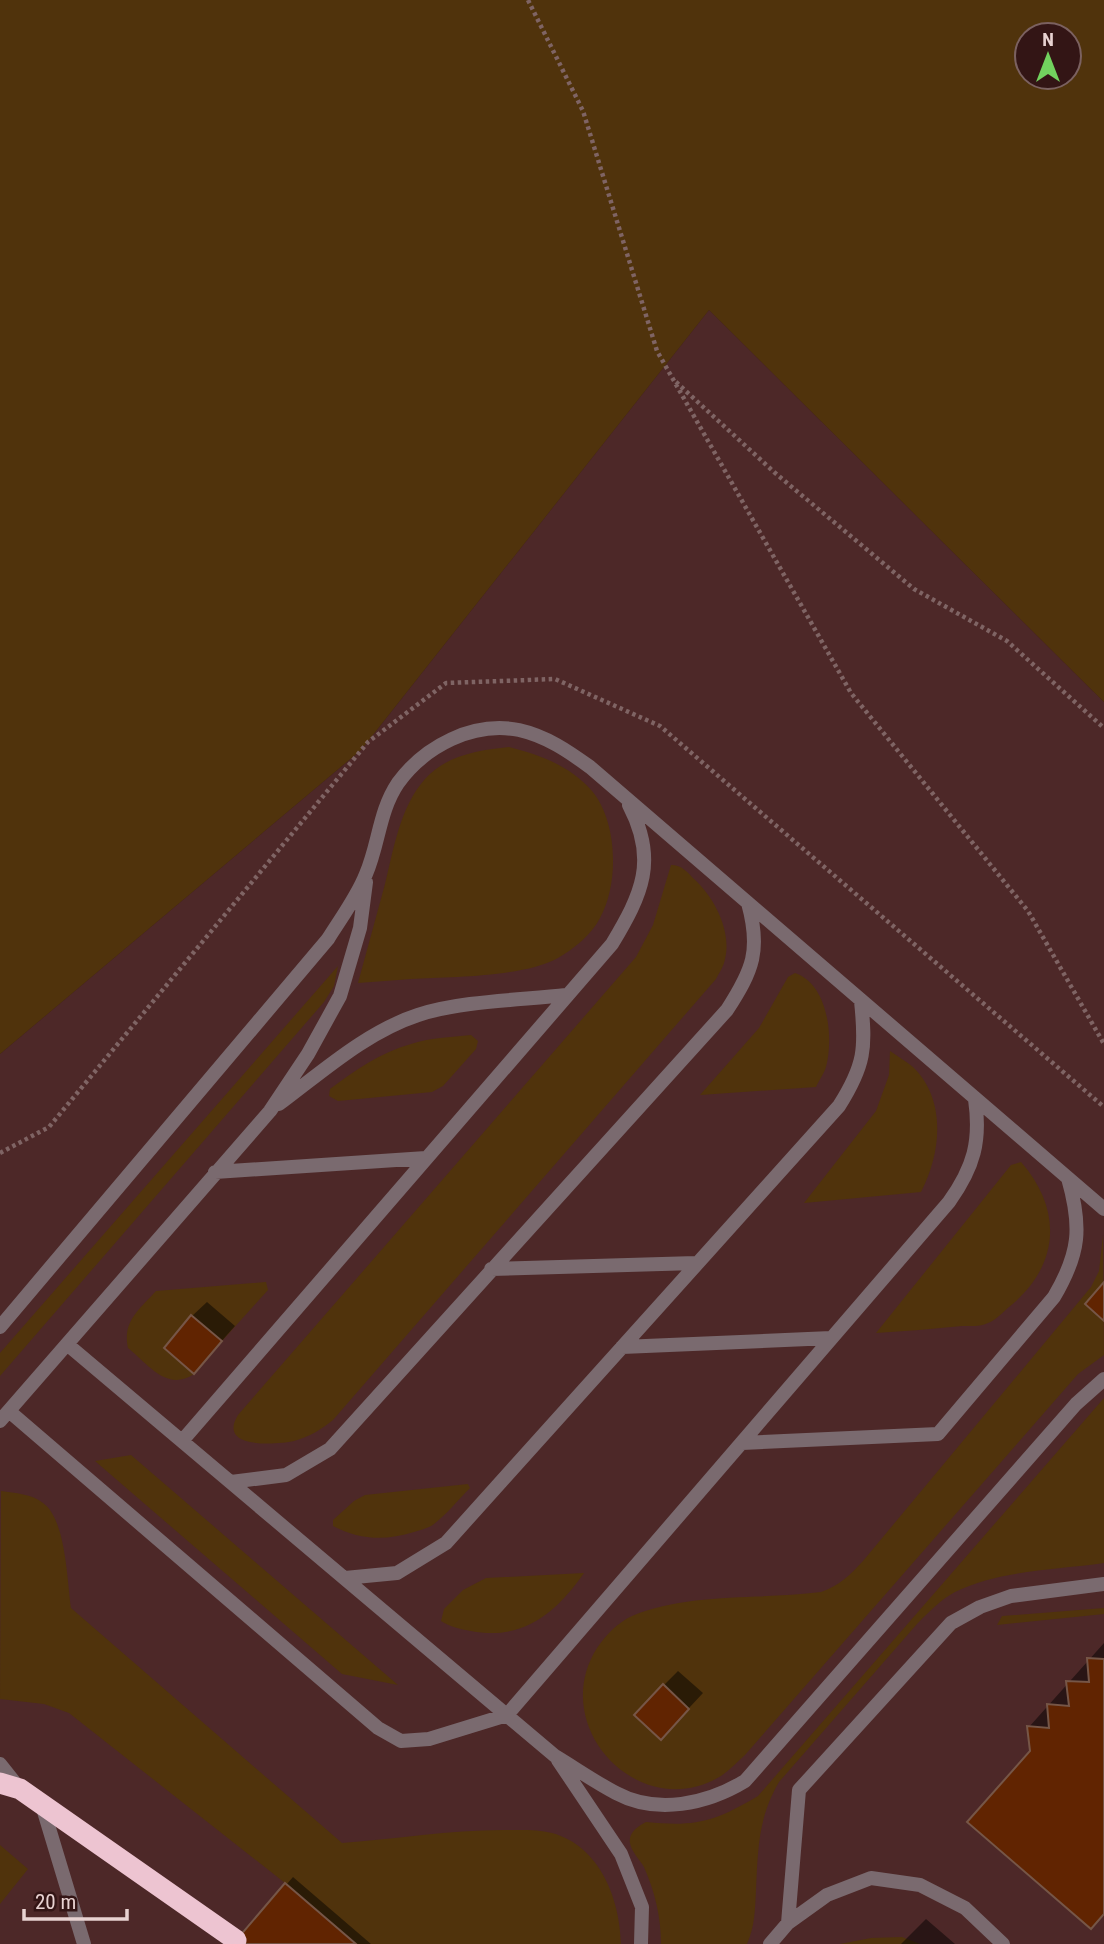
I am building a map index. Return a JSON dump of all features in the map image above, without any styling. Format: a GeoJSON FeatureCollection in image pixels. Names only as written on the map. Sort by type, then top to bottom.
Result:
{"type":"FeatureCollection","features":[{"type":"Feature","properties":{"kind":"highway"},"geometry":{"type":"LineString","coordinates":[[10,1786],[42,1805],[236,1940]]}},
{"type":"Feature","properties":{"kind":"lane"},"geometry":{"type":"LineString","coordinates":[[975,1099],[978,1122],[971,1168],[949,1202],[507,1715],[429,1739],[401,1741],[378,1728],[5,1417],[270,1111],[308,1054],[340,996],[360,928],[367,873],[382,816],[398,784],[420,759],[445,741],[472,732],[519,730],[573,754],[1104,1209]]}},
{"type":"Feature","properties":{"kind":"lane"},"geometry":{"type":"LineString","coordinates":[[182,1441],[612,944],[637,898],[644,869],[644,842],[638,822],[625,798]]}},
{"type":"Feature","properties":{"kind":"lane"},"geometry":{"type":"LineString","coordinates":[[0,1327],[310,963],[328,939],[367,873]]}},
{"type":"Feature","properties":{"kind":"lane"},"geometry":{"type":"LineString","coordinates":[[231,1482],[286,1475],[330,1448],[727,1010],[741,989],[751,966],[756,943],[748,903]]}},
{"type":"Feature","properties":{"kind":"lane"},"geometry":{"type":"LineString","coordinates":[[270,1111],[380,1032],[417,1015],[445,1008],[566,995]]}},
{"type":"Feature","properties":{"kind":"lane"},"geometry":{"type":"LineString","coordinates":[[345,1578],[397,1573],[446,1543],[839,1106],[854,1082],[862,1062],[865,1038],[861,1000]]}},
{"type":"Feature","properties":{"kind":"lane"},"geometry":{"type":"LineString","coordinates":[[215,1172],[426,1158]]}},
{"type":"Feature","properties":{"kind":"lane"},"geometry":{"type":"LineString","coordinates":[[743,1443],[938,1434],[1054,1297],[1067,1275],[1076,1248],[1079,1226],[1068,1178]]}},
{"type":"Feature","properties":{"kind":"lane"},"geometry":{"type":"LineString","coordinates":[[491,1269],[695,1263]]}},
{"type":"Feature","properties":{"kind":"lane"},"geometry":{"type":"LineString","coordinates":[[622,1347],[831,1338]]}},
{"type":"Feature","properties":{"kind":"lane"},"geometry":{"type":"LineString","coordinates":[[68,1345],[555,1756],[618,1794],[670,1805],[710,1799],[745,1781],[1076,1404],[1104,1379]]}},
{"type":"Feature","properties":{"kind":"lane"},"geometry":{"type":"LineString","coordinates":[[788,1923],[799,1790],[951,1623],[980,1607],[1011,1596],[1104,1584]]}},
{"type":"Feature","properties":{"kind":"lane"},"geometry":{"type":"LineString","coordinates":[[555,1756],[621,1854],[642,1907],[641,1944]]}},
{"type":"Feature","properties":{"kind":"lane"},"geometry":{"type":"LineString","coordinates":[[0,1764],[10,1786]]}},
{"type":"Feature","properties":{"kind":"lane"},"geometry":{"type":"LineString","coordinates":[[42,1805],[84,1944]]}},
{"type":"Feature","properties":{"kind":"lane"},"geometry":{"type":"LineString","coordinates":[[771,1944],[788,1923],[827,1895],[871,1878],[920,1885],[965,1908],[1003,1944]]}},
{"type":"Feature","properties":{"kind":"path"},"geometry":{"type":"LineString","coordinates":[[528,0],[583,111],[657,351],[851,693],[1028,911],[1104,1044]]}},
{"type":"Feature","properties":{"kind":"path"},"geometry":{"type":"LineString","coordinates":[[673,379],[774,472],[914,589],[1007,642],[1104,728]]}},
{"type":"Feature","properties":{"kind":"path"},"geometry":{"type":"LineString","coordinates":[[0,1153],[49,1126],[368,742],[446,682],[555,679],[660,726],[1104,1107]]}},
{"type":"Feature","properties":{"kind":"shaded area"},"geometry":{"type":"Polygon","coordinates":[[[0,0],[1104,0],[1104,702],[709,310],[361,750],[0,1054],[0,0]]]}},
{"type":"Feature","properties":{"kind":"shaded area"},"geometry":{"type":"Polygon","coordinates":[[[709,310],[1104,702],[1104,1944],[0,1944],[0,1054],[361,750],[709,310]]]}},
{"type":"Feature","properties":{"kind":"shaded area"},"geometry":{"type":"Polygon","coordinates":[[[509,747],[565,768],[592,791],[601,804],[611,836],[613,871],[606,904],[597,924],[582,941],[558,958],[526,969],[487,975],[358,983],[399,829],[416,790],[433,771],[453,759],[475,752],[509,747]]]}},
{"type":"Feature","properties":{"kind":"shaded area"},"geometry":{"type":"Polygon","coordinates":[[[671,865],[684,869],[701,886],[720,915],[726,948],[724,964],[716,979],[333,1420],[294,1441],[262,1443],[241,1439],[235,1434],[234,1426],[238,1415],[636,957],[653,925],[671,865]]]}},
{"type":"Feature","properties":{"kind":"shaded area"},"geometry":{"type":"Polygon","coordinates":[[[338,966],[334,986],[324,1002],[0,1376],[0,1353],[338,966]]]}},
{"type":"Feature","properties":{"kind":"shaded area"},"geometry":{"type":"Polygon","coordinates":[[[795,973],[815,988],[826,1013],[828,1055],[825,1070],[816,1087],[700,1095],[759,1028],[788,977],[795,973]]]}},
{"type":"Feature","properties":{"kind":"shaded area"},"geometry":{"type":"Polygon","coordinates":[[[471,1035],[478,1041],[476,1049],[443,1086],[432,1092],[338,1101],[329,1096],[330,1089],[339,1082],[400,1047],[425,1040],[471,1035]]]}},
{"type":"Feature","properties":{"kind":"shaded area"},"geometry":{"type":"Polygon","coordinates":[[[890,1051],[913,1067],[924,1080],[936,1111],[933,1161],[921,1192],[804,1203],[876,1111],[889,1075],[890,1051]]]}},
{"type":"Feature","properties":{"kind":"shaded area"},"geometry":{"type":"Polygon","coordinates":[[[1021,1162],[1035,1180],[1044,1199],[1050,1237],[1038,1274],[1026,1291],[997,1318],[982,1325],[876,1333],[1011,1165],[1021,1162]]]}},
{"type":"Feature","properties":{"kind":"shaded area"},"geometry":{"type":"Polygon","coordinates":[[[1103,1235],[1104,1355],[1078,1374],[745,1755],[721,1776],[690,1788],[660,1788],[633,1778],[610,1760],[593,1736],[584,1708],[585,1678],[597,1648],[608,1634],[632,1616],[654,1608],[700,1600],[821,1592],[844,1580],[863,1561],[1091,1287],[1099,1271],[1103,1235]]]}},
{"type":"Feature","properties":{"kind":"shaded area"},"geometry":{"type":"Polygon","coordinates":[[[266,1282],[268,1290],[222,1341],[191,1315],[164,1348],[194,1374],[184,1379],[175,1380],[159,1374],[128,1348],[130,1323],[156,1291],[266,1282]]]}},
{"type":"Feature","properties":{"kind":"shaded area"},"geometry":{"type":"Polygon","coordinates":[[[1104,1398],[1104,1563],[990,1579],[955,1592],[939,1603],[917,1624],[779,1782],[767,1808],[760,1834],[754,1917],[747,1944],[661,1944],[659,1914],[654,1895],[644,1867],[630,1843],[634,1830],[646,1822],[678,1824],[704,1821],[729,1812],[758,1796],[1104,1398]]]}},
{"type":"Feature","properties":{"kind":"shaded area"},"geometry":{"type":"Polygon","coordinates":[[[131,1455],[398,1685],[342,1674],[95,1461],[131,1455]]]}},
{"type":"Feature","properties":{"kind":"shaded area"},"geometry":{"type":"Polygon","coordinates":[[[468,1484],[470,1488],[443,1516],[422,1530],[393,1537],[373,1538],[333,1526],[333,1520],[365,1495],[468,1484]]]}},
{"type":"Feature","properties":{"kind":"shaded area"},"geometry":{"type":"Polygon","coordinates":[[[1,1491],[34,1498],[51,1511],[61,1536],[71,1608],[342,1843],[483,1830],[552,1833],[583,1850],[604,1876],[617,1910],[621,1944],[356,1944],[285,1883],[69,1713],[44,1704],[0,1699],[1,1491]]]}},
{"type":"Feature","properties":{"kind":"shaded area"},"geometry":{"type":"Polygon","coordinates":[[[584,1573],[550,1612],[522,1628],[490,1633],[459,1629],[441,1621],[444,1609],[463,1590],[486,1578],[584,1573]]]}},
{"type":"Feature","properties":{"kind":"shaded area"},"geometry":{"type":"Polygon","coordinates":[[[1104,1608],[1104,1614],[997,1625],[1002,1616],[1104,1608]]]}},
{"type":"Feature","properties":{"kind":"shaded area"},"geometry":{"type":"Polygon","coordinates":[[[0,1845],[28,1869],[0,1904],[0,1845]]]}},
{"type":"Feature","properties":{"kind":"shaded area"},"geometry":{"type":"Polygon","coordinates":[[[902,1937],[920,1944],[840,1944],[871,1938],[902,1937]]]}},
{"type":"Feature","properties":{"kind":"building"},"geometry":{"type":"Polygon","coordinates":[[[1104,1282],[1104,1321],[1085,1304],[1104,1282]]]}},
{"type":"Feature","properties":{"kind":"building"},"geometry":{"type":"Polygon","coordinates":[[[191,1315],[222,1341],[194,1374],[164,1348],[191,1315]]]}},
{"type":"Feature","properties":{"kind":"building"},"geometry":{"type":"Polygon","coordinates":[[[1087,1658],[1104,1659],[1104,1914],[1091,1929],[967,1822],[1030,1751],[1027,1726],[1049,1728],[1047,1704],[1069,1706],[1066,1681],[1089,1682],[1087,1658]]]}},
{"type":"Feature","properties":{"kind":"building"},"geometry":{"type":"Polygon","coordinates":[[[663,1684],[689,1709],[661,1740],[634,1715],[663,1684]]]}},
{"type":"Feature","properties":{"kind":"building"},"geometry":{"type":"Polygon","coordinates":[[[285,1883],[356,1944],[233,1944],[285,1883]]]}}]}
